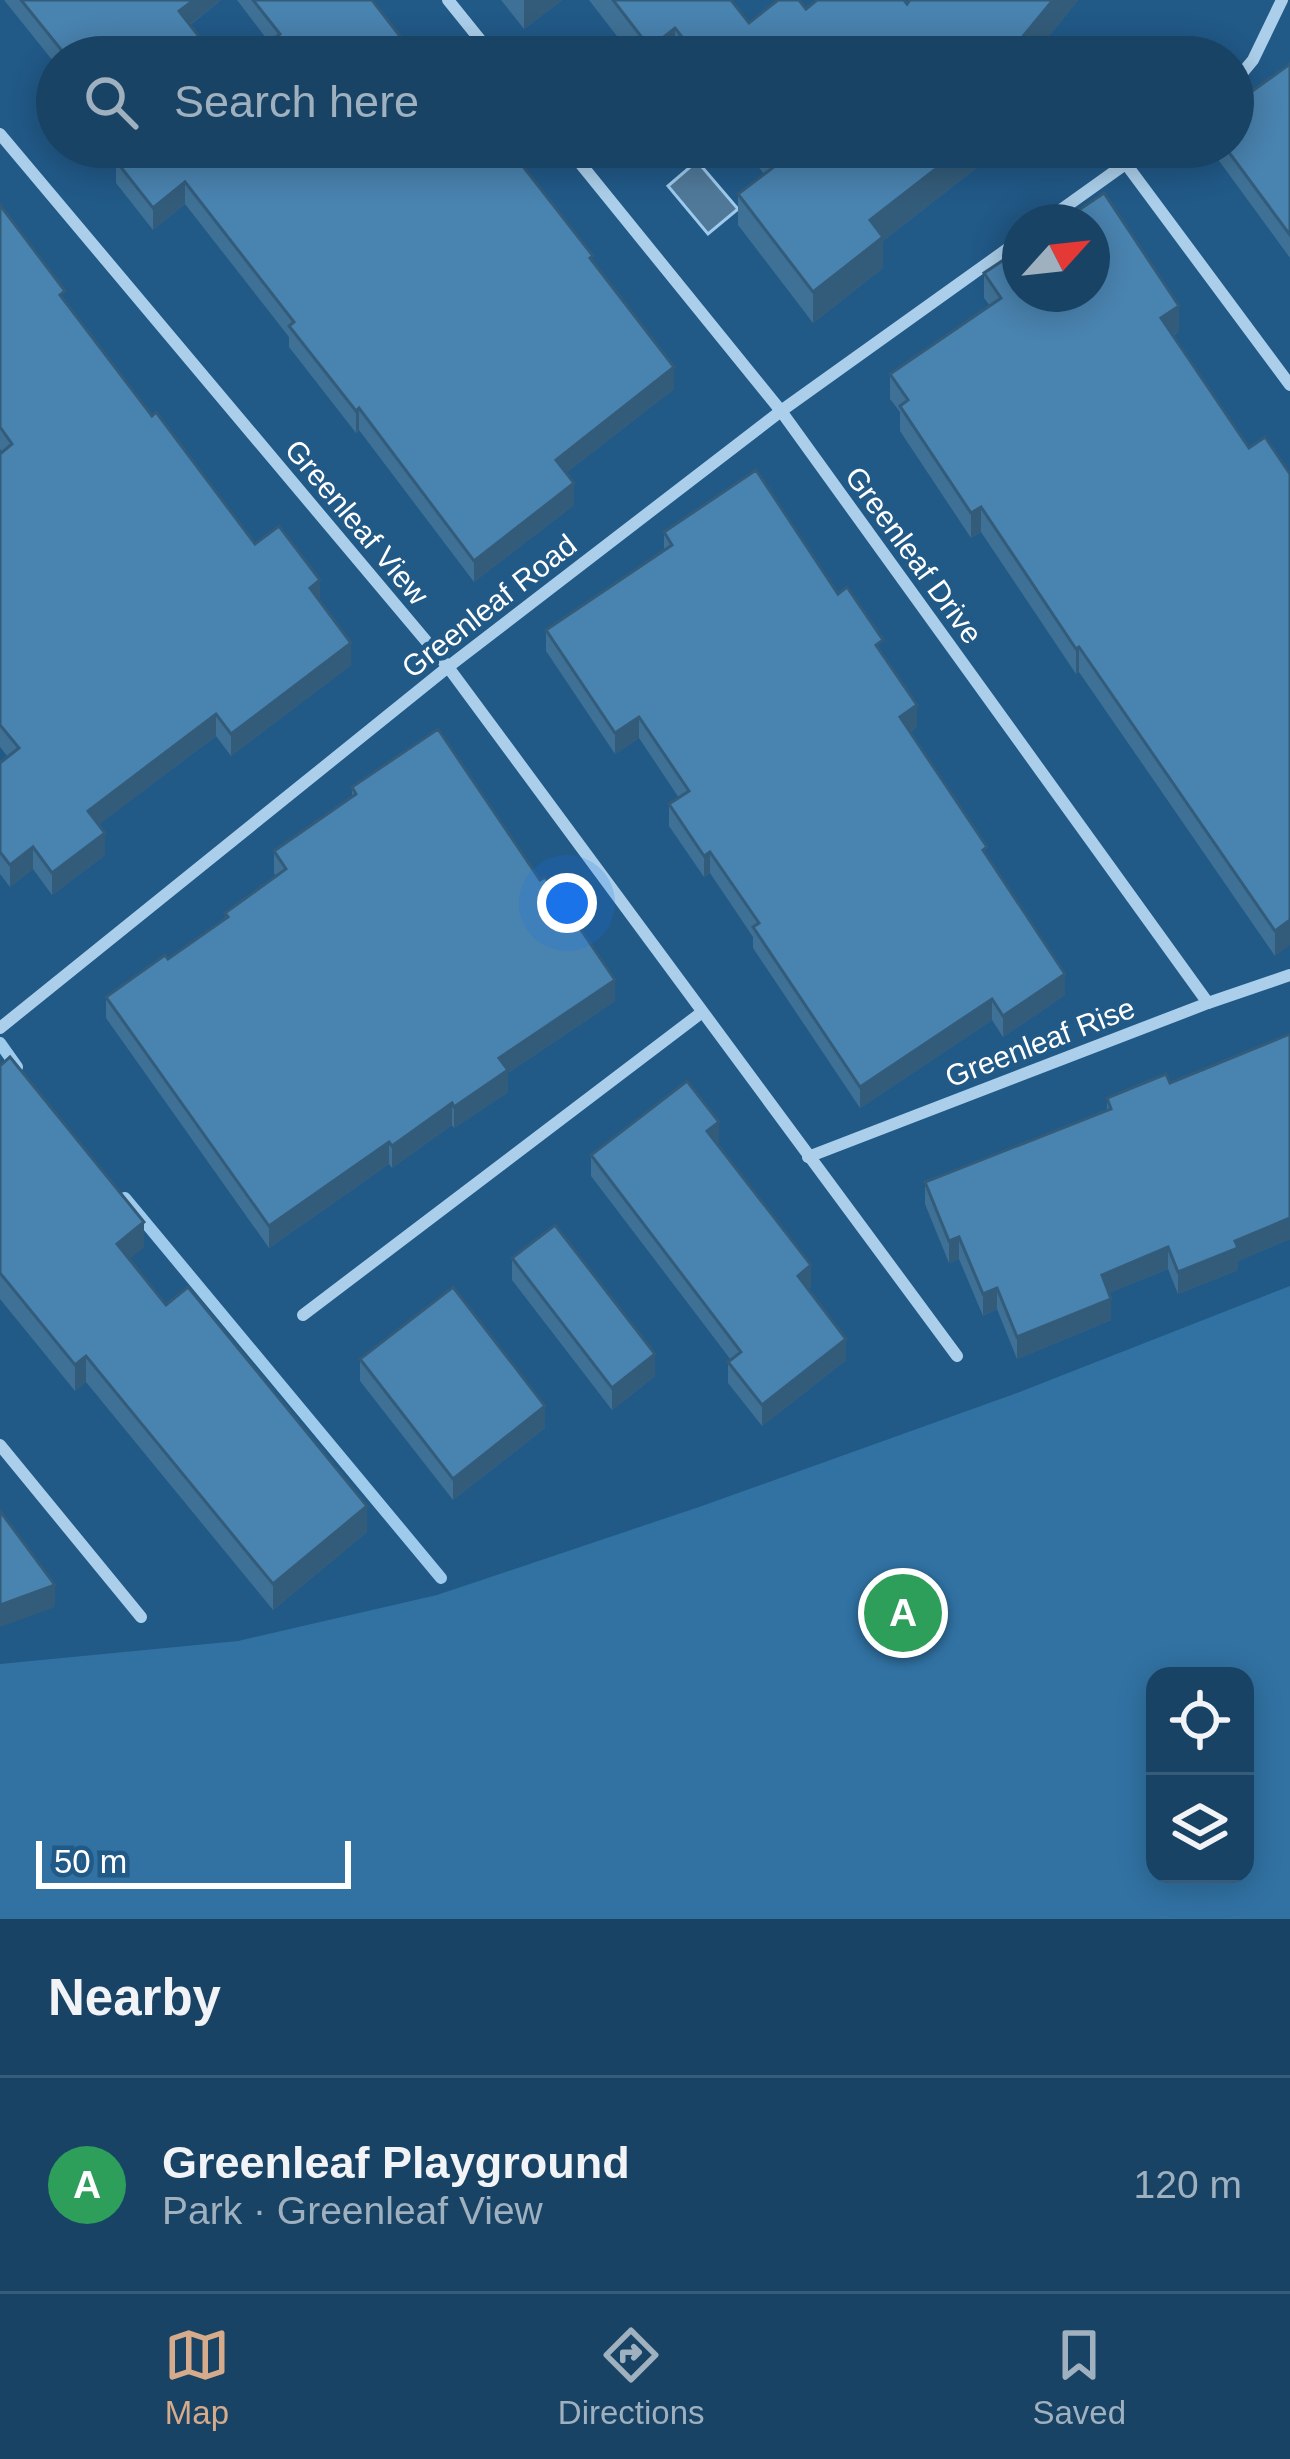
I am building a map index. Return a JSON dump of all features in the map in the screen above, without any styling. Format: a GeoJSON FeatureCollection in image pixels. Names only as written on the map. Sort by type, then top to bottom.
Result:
{"type":"FeatureCollection","features":[{"type":"Feature","properties":{"kind":"street"},"geometry":{"type":"LineString","coordinates":[[448,0],[477,36]]}},
{"type":"Feature","properties":{"kind":"street"},"geometry":{"type":"LineString","coordinates":[[1254,57],[1282,0]]}},
{"type":"Feature","properties":{"kind":"street","name":"Greenleaf View"},"geometry":{"type":"LineString","coordinates":[[0,134],[448,667],[957,1356]]}},
{"type":"Feature","properties":{"kind":"street","name":"Greenleaf Drive"},"geometry":{"type":"LineString","coordinates":[[584,168],[781,411],[1208,1003]]}},
{"type":"Feature","properties":{"kind":"street"},"geometry":{"type":"LineString","coordinates":[[1070,204],[1120,168]]}},
{"type":"Feature","properties":{"kind":"street"},"geometry":{"type":"LineString","coordinates":[[1129,168],[1290,385]]}},
{"type":"Feature","properties":{"kind":"street","name":"Greenleaf Road"},"geometry":{"type":"LineString","coordinates":[[0,1028],[448,667],[781,411],[1002,252]]}},
{"type":"Feature","properties":{"kind":"street","name":"Greenleaf Rise"},"geometry":{"type":"LineString","coordinates":[[808,1157],[1290,975]]}},
{"type":"Feature","properties":{"kind":"street"},"geometry":{"type":"LineString","coordinates":[[303,1316],[701,1013]]}},
{"type":"Feature","properties":{"kind":"street"},"geometry":{"type":"LineString","coordinates":[[0,1444],[141,1616]]}},
{"type":"Feature","properties":{"kind":"shaded area"},"geometry":{"type":"Polygon","coordinates":[[[689,168],[703,168],[738,209],[708,234],[668,186],[689,168]]]}},
{"type":"Feature","properties":{"kind":"shaded area"},"geometry":{"type":"Polygon","coordinates":[[[1290,1286],[1290,1919],[0,1919],[0,1664],[238,1641],[437,1595],[1017,1393],[1290,1286]]]}},
{"type":"Feature","properties":{"kind":"building"},"geometry":{"type":"Polygon","coordinates":[[[21,0],[194,0],[179,11],[199,36],[50,36],[21,0]]]}},
{"type":"Feature","properties":{"kind":"building"},"geometry":{"type":"Polygon","coordinates":[[[253,0],[372,0],[400,36],[277,36],[253,0]]]}},
{"type":"Feature","properties":{"kind":"building"},"geometry":{"type":"Polygon","coordinates":[[[613,0],[731,0],[749,23],[778,0],[799,0],[806,9],[817,0],[904,0],[907,4],[910,0],[1053,0],[1023,36],[681,36],[675,28],[665,36],[641,36],[613,0]]]}},
{"type":"Feature","properties":{"kind":"building"},"geometry":{"type":"Polygon","coordinates":[[[1290,64],[1290,235],[1241,168],[1254,168],[1254,90],[1290,64]]]}},
{"type":"Feature","properties":{"kind":"building"},"geometry":{"type":"Polygon","coordinates":[[[122,168],[524,168],[674,367],[556,460],[574,483],[474,561],[359,408],[356,411],[289,326],[294,322],[185,182],[153,208],[122,168]]]}},
{"type":"Feature","properties":{"kind":"building"},"geometry":{"type":"Polygon","coordinates":[[[772,168],[937,168],[870,220],[883,237],[813,292],[738,194],[772,168]]]}},
{"type":"Feature","properties":{"kind":"building"},"geometry":{"type":"Polygon","coordinates":[[[1104,193],[1179,306],[1161,318],[1249,448],[1265,437],[1290,474],[1290,920],[1275,931],[981,507],[971,513],[900,406],[908,400],[890,374],[1001,298],[984,273],[1002,261],[1002,312],[1110,312],[1110,204],[1088,204],[1104,193]]]}},
{"type":"Feature","properties":{"kind":"building"},"geometry":{"type":"Polygon","coordinates":[[[0,205],[65,291],[60,295],[255,544],[279,526],[320,580],[310,588],[351,643],[231,734],[216,714],[88,811],[105,833],[52,873],[33,847],[10,865],[0,852],[0,763],[19,748],[0,725],[0,454],[12,444],[0,427],[0,205]]]}},
{"type":"Feature","properties":{"kind":"building"},"geometry":{"type":"Polygon","coordinates":[[[756,470],[838,594],[847,587],[883,640],[876,645],[917,705],[900,717],[1065,974],[1003,1016],[992,999],[860,1087],[753,927],[759,923],[710,852],[704,856],[669,804],[689,791],[639,717],[615,733],[546,630],[672,545],[664,532],[756,470]]]}},
{"type":"Feature","properties":{"kind":"building"},"geometry":{"type":"Polygon","coordinates":[[[438,729],[540,880],[545,877],[615,980],[499,1058],[508,1070],[392,1146],[389,1142],[269,1226],[106,997],[228,917],[225,913],[286,869],[274,851],[356,794],[352,787],[438,729]]]}},
{"type":"Feature","properties":{"kind":"building"},"geometry":{"type":"Polygon","coordinates":[[[1290,1034],[1290,1218],[1235,1241],[1238,1248],[1178,1272],[1168,1247],[1102,1275],[1111,1299],[1017,1337],[997,1288],[983,1294],[959,1237],[949,1241],[925,1182],[1111,1109],[1107,1098],[1166,1074],[1170,1083],[1290,1034]]]}},
{"type":"Feature","properties":{"kind":"building"},"geometry":{"type":"Polygon","coordinates":[[[10,1057],[144,1222],[117,1244],[166,1305],[188,1287],[367,1506],[273,1584],[86,1356],[75,1365],[0,1273],[0,1066],[10,1057]]]}},
{"type":"Feature","properties":{"kind":"building"},"geometry":{"type":"Polygon","coordinates":[[[687,1081],[719,1122],[707,1131],[811,1265],[798,1276],[846,1339],[762,1405],[728,1362],[741,1352],[591,1155],[687,1081]]]}},
{"type":"Feature","properties":{"kind":"building"},"geometry":{"type":"Polygon","coordinates":[[[555,1225],[655,1354],[612,1388],[512,1258],[555,1225]]]}},
{"type":"Feature","properties":{"kind":"building"},"geometry":{"type":"Polygon","coordinates":[[[453,1287],[545,1406],[453,1479],[360,1359],[453,1287]]]}},
{"type":"Feature","properties":{"kind":"building"},"geometry":{"type":"Polygon","coordinates":[[[0,1511],[55,1585],[0,1605],[0,1511]]]}},
{"type":"Feature","properties":{"kind":"waterway"},"geometry":{"type":"LineString","coordinates":[[0,1043],[17,1067]]}},
{"type":"Feature","properties":{"kind":"waterway"},"geometry":{"type":"LineString","coordinates":[[125,1198],[441,1578]]}},
{"type":"Feature","properties":{"kind":"place","name":"Greenleaf Playground"},"geometry":{"type":"Point","coordinates":[903,1613]}}]}
